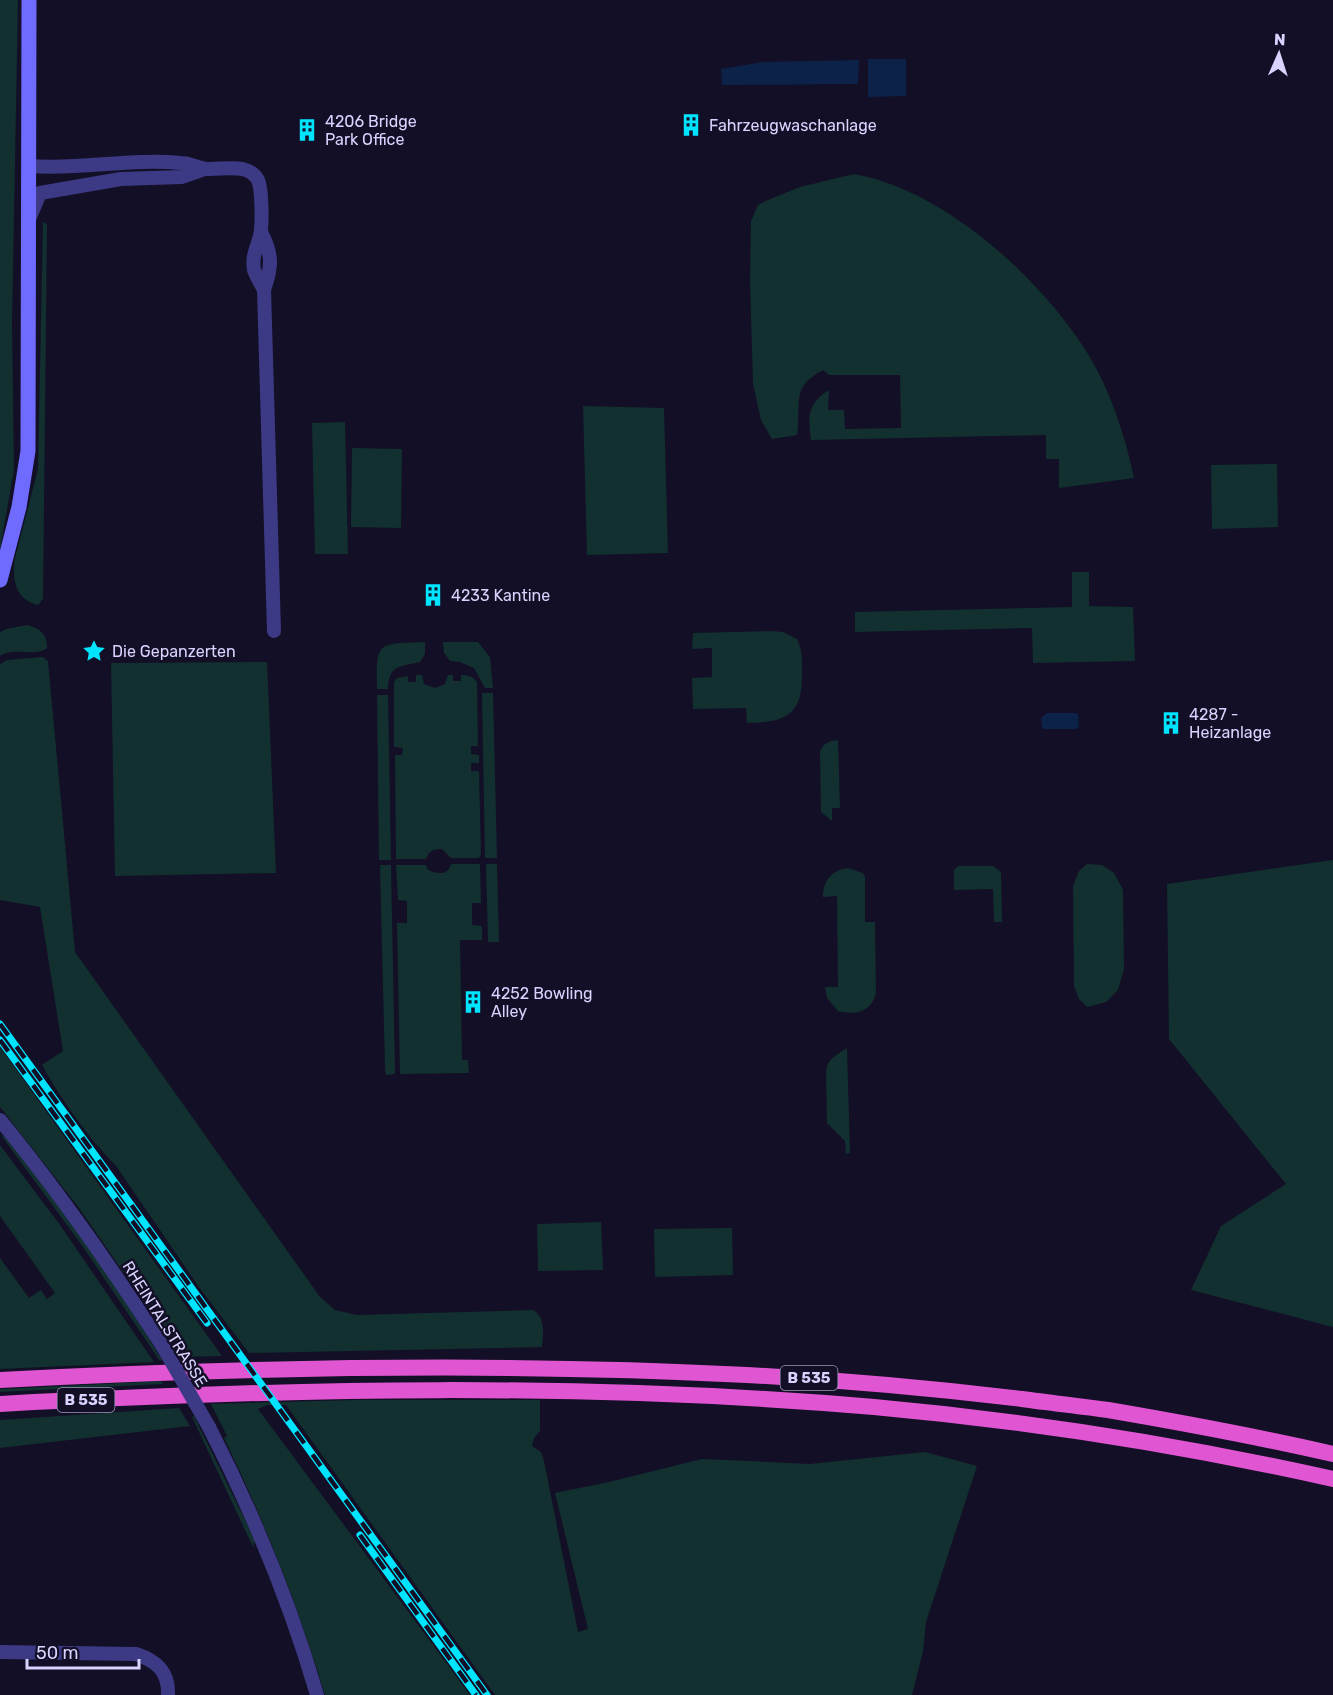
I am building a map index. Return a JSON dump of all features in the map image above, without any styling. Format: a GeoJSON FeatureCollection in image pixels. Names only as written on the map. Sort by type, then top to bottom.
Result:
{"type":"FeatureCollection","features":[{"type":"Feature","properties":{"kind":"highway","name":"B 535"},"geometry":{"type":"LineString","coordinates":[[0,1380],[279,1368],[495,1366],[650,1370],[831,1379],[1106,1410],[1333,1454]]}},
{"type":"Feature","properties":{"kind":"highway","name":"B 535"},"geometry":{"type":"LineString","coordinates":[[0,1404],[304,1392],[501,1391],[693,1395],[874,1407],[1033,1426],[1208,1453],[1333,1479]]}},
{"type":"Feature","properties":{"kind":"main road"},"geometry":{"type":"LineString","coordinates":[[0,580],[19,507],[28,451],[29,0]]}},
{"type":"Feature","properties":{"kind":"street"},"geometry":{"type":"LineString","coordinates":[[30,166],[47,168],[182,162],[205,169],[243,169],[251,172],[258,180],[261,232],[270,248],[270,271],[264,290],[274,630]]}},
{"type":"Feature","properties":{"kind":"street"},"geometry":{"type":"LineString","coordinates":[[30,217],[40,193],[121,179],[182,177],[205,169]]}},
{"type":"Feature","properties":{"kind":"street","name":"RHEINTALSTRASSE"},"geometry":{"type":"LineString","coordinates":[[0,1119],[51,1182],[85,1230],[163,1347],[208,1427],[232,1472],[273,1564],[317,1695]]}},
{"type":"Feature","properties":{"kind":"street"},"geometry":{"type":"LineString","coordinates":[[0,1652],[136,1654],[152,1659],[164,1673],[169,1688],[168,1695]]}},
{"type":"Feature","properties":{"kind":"green space"},"geometry":{"type":"Polygon","coordinates":[[[0,0],[18,0],[12,323],[14,470],[0,549],[0,0]]]}},
{"type":"Feature","properties":{"kind":"green space"},"geometry":{"type":"Polygon","coordinates":[[[854,174],[888,183],[922,198],[955,218],[1017,268],[1045,296],[1088,354],[1104,383],[1122,430],[1134,478],[1059,488],[1059,459],[1046,459],[1046,435],[811,440],[809,424],[813,406],[816,400],[829,390],[828,410],[844,410],[845,429],[901,428],[900,375],[829,375],[823,370],[805,383],[801,390],[797,435],[772,439],[761,420],[753,384],[751,221],[758,205],[768,200],[800,187],[854,174]]]}},
{"type":"Feature","properties":{"kind":"green space"},"geometry":{"type":"Polygon","coordinates":[[[43,222],[47,224],[43,599],[38,605],[25,599],[17,589],[14,562],[38,469],[43,222]]]}},
{"type":"Feature","properties":{"kind":"green space"},"geometry":{"type":"Polygon","coordinates":[[[583,406],[664,408],[668,553],[587,555],[583,406]]]}},
{"type":"Feature","properties":{"kind":"green space"},"geometry":{"type":"Polygon","coordinates":[[[345,422],[348,554],[315,554],[312,423],[345,422]]]}},
{"type":"Feature","properties":{"kind":"green space"},"geometry":{"type":"Polygon","coordinates":[[[352,448],[402,449],[401,528],[351,527],[352,448]]]}},
{"type":"Feature","properties":{"kind":"green space"},"geometry":{"type":"Polygon","coordinates":[[[1277,464],[1278,527],[1212,529],[1211,465],[1277,464]]]}},
{"type":"Feature","properties":{"kind":"green space"},"geometry":{"type":"Polygon","coordinates":[[[1072,572],[1089,572],[1089,606],[1133,607],[1135,661],[1033,663],[1032,628],[855,632],[855,612],[1072,607],[1072,572]]]}},
{"type":"Feature","properties":{"kind":"green space"},"geometry":{"type":"Polygon","coordinates":[[[27,625],[42,632],[47,648],[36,652],[5,653],[0,656],[0,632],[27,625]]]}},
{"type":"Feature","properties":{"kind":"green space"},"geometry":{"type":"Polygon","coordinates":[[[783,632],[797,639],[800,648],[801,690],[794,709],[788,715],[770,721],[747,723],[746,708],[693,709],[692,678],[712,677],[712,648],[692,649],[693,633],[783,632]]]}},
{"type":"Feature","properties":{"kind":"green space"},"geometry":{"type":"Polygon","coordinates":[[[425,642],[425,654],[420,662],[397,668],[391,675],[388,689],[377,689],[377,661],[383,648],[398,643],[425,642]]]}},
{"type":"Feature","properties":{"kind":"green space"},"geometry":{"type":"Polygon","coordinates":[[[443,642],[478,642],[490,657],[493,688],[485,688],[474,668],[460,662],[450,661],[444,653],[443,642]]]}},
{"type":"Feature","properties":{"kind":"green space"},"geometry":{"type":"Polygon","coordinates":[[[43,657],[48,661],[75,952],[320,1297],[335,1310],[357,1315],[533,1310],[542,1322],[542,1347],[249,1353],[201,1290],[116,1166],[76,1118],[42,1065],[63,1051],[40,907],[0,900],[0,664],[7,660],[43,657]]]}},
{"type":"Feature","properties":{"kind":"green space"},"geometry":{"type":"Polygon","coordinates":[[[267,662],[276,873],[115,876],[111,663],[267,662]]]}},
{"type":"Feature","properties":{"kind":"green space"},"geometry":{"type":"Polygon","coordinates":[[[416,675],[422,675],[424,684],[435,688],[445,684],[448,675],[453,675],[453,681],[461,681],[461,675],[464,675],[472,677],[477,682],[478,746],[471,746],[471,754],[479,755],[479,763],[471,763],[471,771],[479,771],[481,854],[479,858],[451,858],[442,849],[436,849],[428,854],[426,859],[396,859],[395,755],[402,755],[403,748],[394,747],[394,682],[397,678],[408,676],[408,682],[416,682],[416,675]]]}},
{"type":"Feature","properties":{"kind":"green space"},"geometry":{"type":"Polygon","coordinates":[[[482,693],[493,693],[497,858],[485,858],[482,693]]]}},
{"type":"Feature","properties":{"kind":"green space"},"geometry":{"type":"Polygon","coordinates":[[[377,695],[388,695],[391,860],[379,860],[377,695]]]}},
{"type":"Feature","properties":{"kind":"green space"},"geometry":{"type":"Polygon","coordinates":[[[838,740],[840,808],[832,808],[832,821],[821,812],[820,752],[827,743],[838,740]]]}},
{"type":"Feature","properties":{"kind":"green space"},"geometry":{"type":"Polygon","coordinates":[[[1333,860],[1333,1327],[1191,1290],[1221,1226],[1286,1184],[1169,1039],[1167,884],[1333,860]]]}},
{"type":"Feature","properties":{"kind":"green space"},"geometry":{"type":"Polygon","coordinates":[[[451,864],[480,864],[481,903],[472,903],[472,925],[482,926],[482,940],[460,940],[462,1060],[468,1060],[469,1073],[400,1074],[397,923],[407,923],[407,901],[398,900],[396,865],[426,865],[428,870],[442,873],[450,868],[451,864]]]}},
{"type":"Feature","properties":{"kind":"green space"},"geometry":{"type":"Polygon","coordinates":[[[486,864],[497,864],[499,942],[488,942],[486,864]]]}},
{"type":"Feature","properties":{"kind":"green space"},"geometry":{"type":"Polygon","coordinates":[[[1087,864],[1102,865],[1114,873],[1123,890],[1124,969],[1118,990],[1106,1002],[1087,1007],[1079,999],[1074,986],[1073,886],[1079,871],[1087,864]]]}},
{"type":"Feature","properties":{"kind":"green space"},"geometry":{"type":"Polygon","coordinates":[[[380,865],[391,865],[395,1074],[386,1075],[385,1069],[380,865]]]}},
{"type":"Feature","properties":{"kind":"green space"},"geometry":{"type":"Polygon","coordinates":[[[958,866],[993,866],[1001,872],[1002,922],[994,922],[993,889],[954,890],[954,870],[958,866]]]}},
{"type":"Feature","properties":{"kind":"green space"},"geometry":{"type":"Polygon","coordinates":[[[848,868],[863,873],[865,877],[865,922],[875,922],[876,993],[867,1009],[851,1013],[838,1011],[827,998],[825,987],[838,987],[837,896],[823,897],[823,891],[830,877],[837,871],[848,868]]]}},
{"type":"Feature","properties":{"kind":"green space"},"geometry":{"type":"Polygon","coordinates":[[[0,1047],[222,1356],[182,1357],[79,1208],[0,1107],[0,1047]]]}},
{"type":"Feature","properties":{"kind":"green space"},"geometry":{"type":"Polygon","coordinates":[[[847,1048],[850,1153],[846,1154],[845,1141],[827,1123],[826,1071],[831,1060],[847,1048]]]}},
{"type":"Feature","properties":{"kind":"green space"},"geometry":{"type":"Polygon","coordinates":[[[0,1134],[7,1139],[69,1220],[162,1360],[160,1361],[81,1244],[0,1134]]]}},
{"type":"Feature","properties":{"kind":"green space"},"geometry":{"type":"Polygon","coordinates":[[[0,1145],[60,1225],[154,1362],[0,1369],[0,1258],[29,1298],[41,1290],[47,1299],[55,1293],[0,1216],[0,1145]]]}},
{"type":"Feature","properties":{"kind":"green space"},"geometry":{"type":"Polygon","coordinates":[[[601,1222],[603,1270],[538,1271],[537,1224],[601,1222]]]}},
{"type":"Feature","properties":{"kind":"green space"},"geometry":{"type":"Polygon","coordinates":[[[732,1228],[733,1275],[655,1277],[654,1229],[732,1228]]]}},
{"type":"Feature","properties":{"kind":"green space"},"geometry":{"type":"Polygon","coordinates":[[[161,1381],[163,1384],[0,1392],[0,1389],[161,1381]]]}},
{"type":"Feature","properties":{"kind":"green space"},"geometry":{"type":"Polygon","coordinates":[[[355,1400],[540,1400],[540,1431],[534,1438],[532,1446],[541,1452],[544,1461],[578,1632],[588,1629],[555,1493],[702,1459],[810,1464],[925,1452],[977,1466],[926,1622],[923,1651],[912,1695],[495,1695],[286,1405],[267,1405],[258,1409],[470,1695],[325,1695],[280,1565],[224,1438],[227,1436],[211,1404],[355,1400]]]}},
{"type":"Feature","properties":{"kind":"green space"},"geometry":{"type":"Polygon","coordinates":[[[179,1408],[190,1426],[0,1448],[0,1420],[179,1408]]]}},
{"type":"Feature","properties":{"kind":"green space"},"geometry":{"type":"Polygon","coordinates":[[[194,1416],[251,1532],[255,1541],[253,1547],[192,1417],[194,1416]]]}},
{"type":"Feature","properties":{"kind":"water"},"geometry":{"type":"Polygon","coordinates":[[[868,59],[906,59],[906,96],[868,97],[868,59]]]}},
{"type":"Feature","properties":{"kind":"water"},"geometry":{"type":"Polygon","coordinates":[[[859,60],[858,84],[722,85],[721,69],[763,62],[859,60]]]}},
{"type":"Feature","properties":{"kind":"water"},"geometry":{"type":"Polygon","coordinates":[[[1047,713],[1078,714],[1079,727],[1076,729],[1043,729],[1041,718],[1047,713]]]}},
{"type":"Feature","properties":{"kind":"railway"},"geometry":{"type":"LineString","coordinates":[[0,1024],[487,1695]]}},
{"type":"Feature","properties":{"kind":"railway"},"geometry":{"type":"LineString","coordinates":[[0,1040],[207,1323]]}},
{"type":"Feature","properties":{"kind":"railway"},"geometry":{"type":"LineString","coordinates":[[360,1535],[476,1695]]}},
{"type":"Feature","properties":{"kind":"place","name":"Fahrzeugwaschanlage"},"geometry":{"type":"Point","coordinates":[691,125]}},
{"type":"Feature","properties":{"kind":"place","name":"4206 Bridge Park Office"},"geometry":{"type":"Point","coordinates":[307,130]}},
{"type":"Feature","properties":{"kind":"place","name":"4233 Kantine"},"geometry":{"type":"Point","coordinates":[433,595]}},
{"type":"Feature","properties":{"kind":"place","name":"Die Gepanzerten"},"geometry":{"type":"Point","coordinates":[94,651]}},
{"type":"Feature","properties":{"kind":"place","name":"4287 - Heizanlage"},"geometry":{"type":"Point","coordinates":[1171,723]}},
{"type":"Feature","properties":{"kind":"place","name":"4252 Bowling Alley"},"geometry":{"type":"Point","coordinates":[473,1002]}}]}
